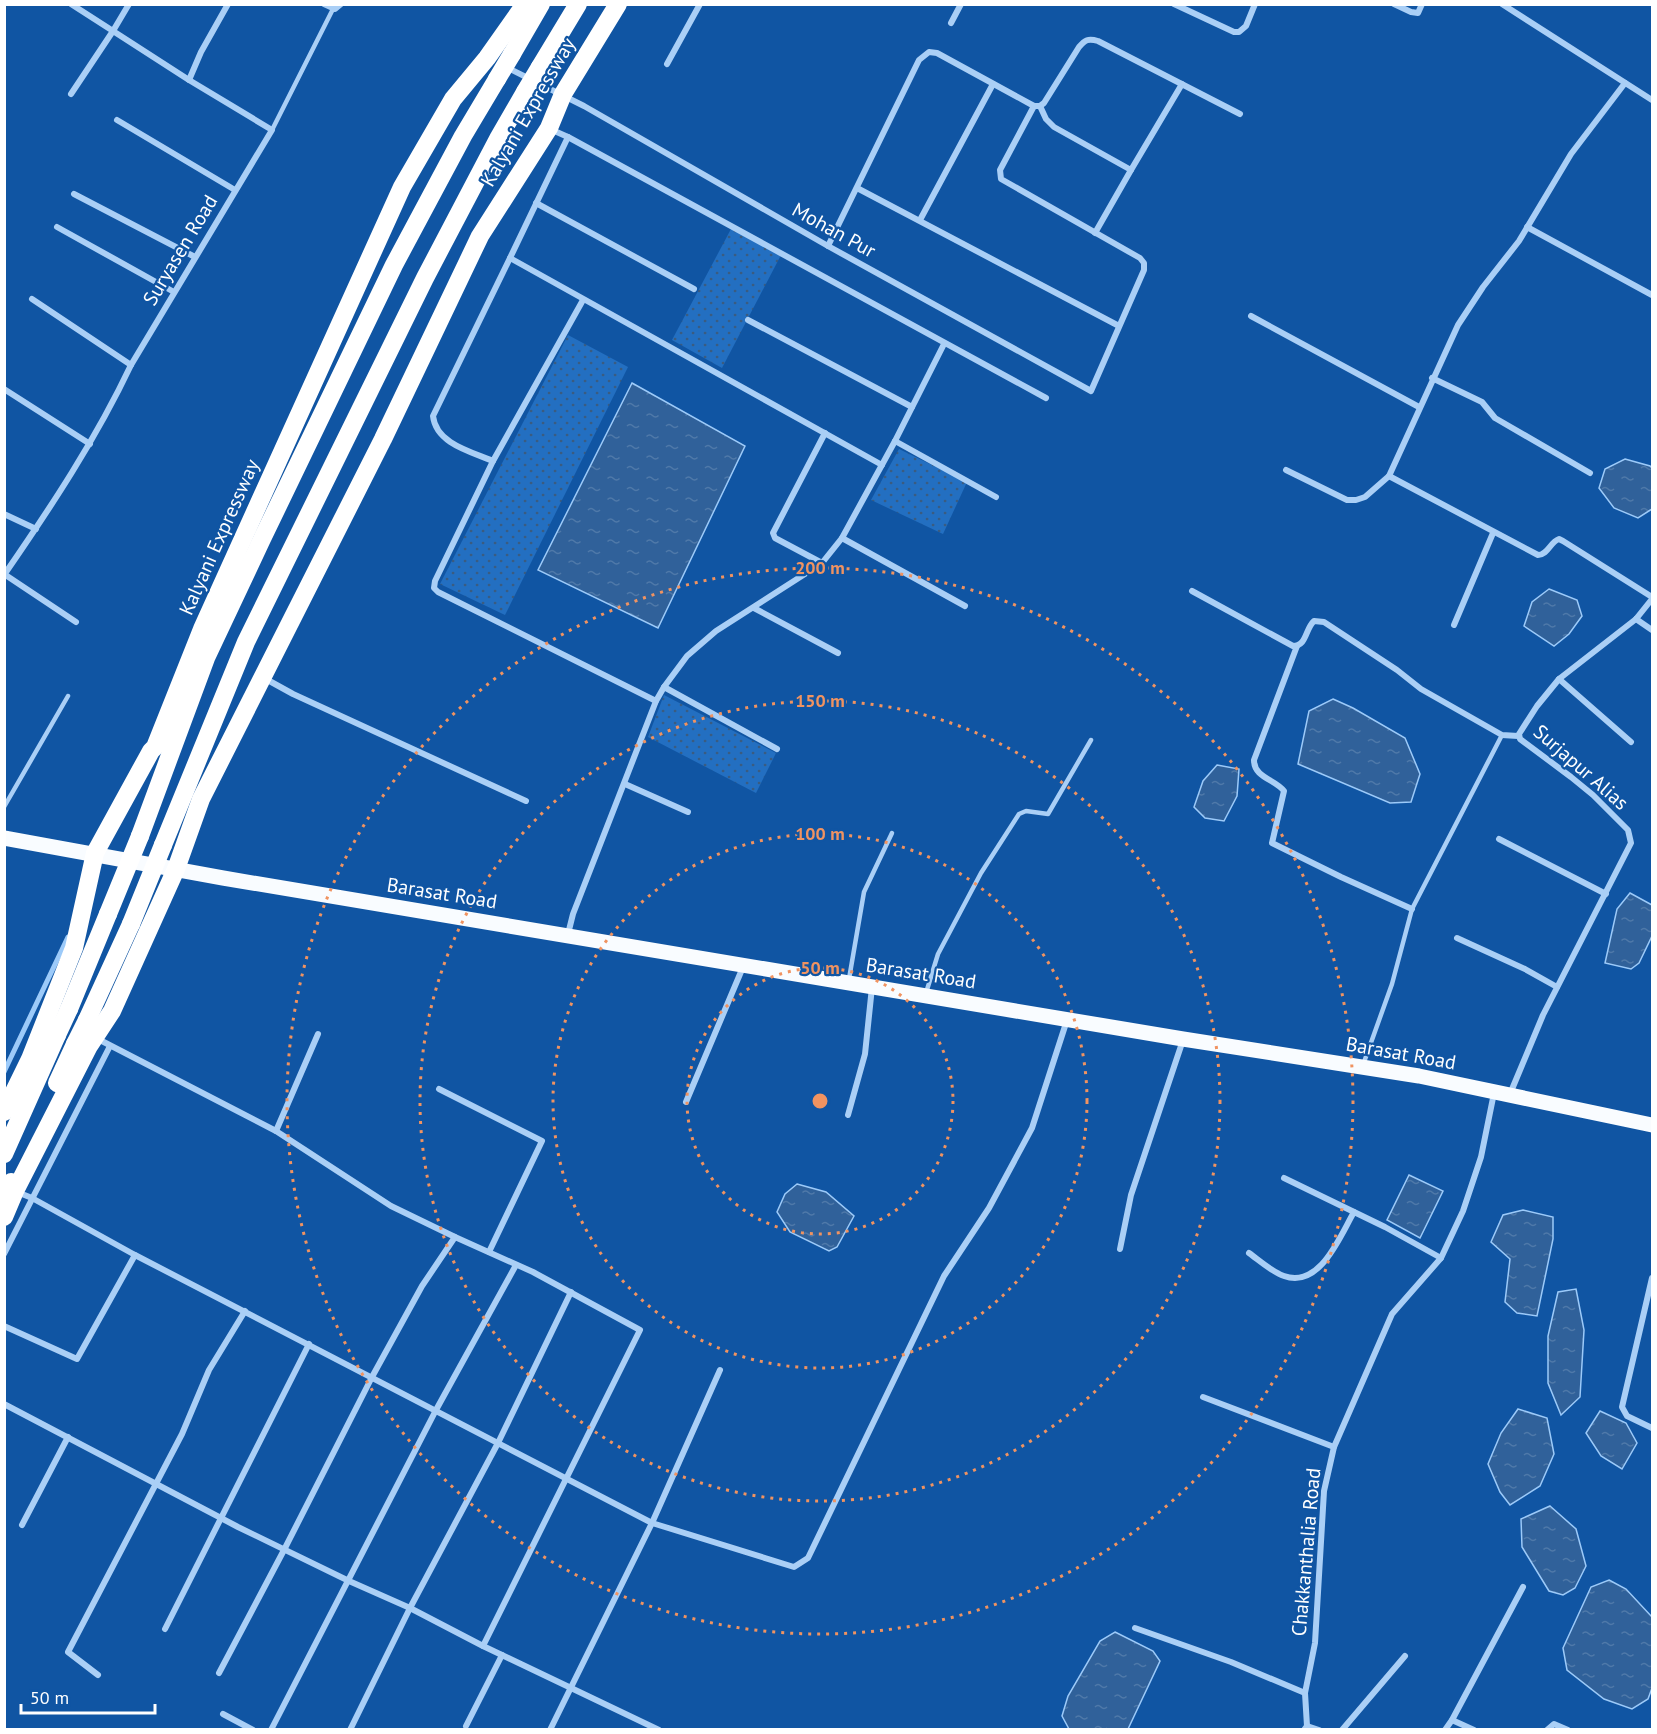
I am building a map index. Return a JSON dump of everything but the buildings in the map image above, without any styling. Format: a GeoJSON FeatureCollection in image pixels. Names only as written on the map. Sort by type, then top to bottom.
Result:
{"type":"FeatureCollection","features":[{"type":"Feature","properties":{"kind":"highway","name":"Kalyani Expressway"},"geometry":{"type":"LineString","coordinates":[[4,1112],[30,1059],[74,948],[95,853],[154,747],[202,629],[402,187],[453,99],[487,58],[525,4]]}},
{"type":"Feature","properties":{"kind":"highway"},"geometry":{"type":"LineString","coordinates":[[4,1154],[69,1009],[140,836],[207,658],[257,550],[394,265],[463,136],[541,4]]}},
{"type":"Feature","properties":{"kind":"highway"},"geometry":{"type":"LineString","coordinates":[[4,1217],[75,1044],[131,924],[246,642],[425,278],[499,137],[578,4]]}},
{"type":"Feature","properties":{"kind":"highway","name":"Kalyani Expressway"},"geometry":{"type":"LineString","coordinates":[[14,1191],[102,1042],[112,1011],[176,869],[201,799],[383,439],[480,236],[549,129],[562,94],[618,4]]}},
{"type":"Feature","properties":{"kind":"main road","name":"Barasat Road"},"geometry":{"type":"LineString","coordinates":[[4,838],[872,987],[1419,1076],[1653,1125]]}},
{"type":"Feature","properties":{"kind":"street"},"geometry":{"type":"LineString","coordinates":[[71,4],[272,130]]}},
{"type":"Feature","properties":{"kind":"street"},"geometry":{"type":"LineString","coordinates":[[71,94],[129,4]]}},
{"type":"Feature","properties":{"kind":"street"},"geometry":{"type":"LineString","coordinates":[[189,80],[201,52],[228,4]]}},
{"type":"Feature","properties":{"kind":"street"},"geometry":{"type":"LineString","coordinates":[[324,4],[333,9],[338,9],[341,4]]}},
{"type":"Feature","properties":{"kind":"street"},"geometry":{"type":"LineString","coordinates":[[667,64],[700,4]]}},
{"type":"Feature","properties":{"kind":"street"},"geometry":{"type":"LineString","coordinates":[[951,23],[961,4]]}},
{"type":"Feature","properties":{"kind":"street"},"geometry":{"type":"LineString","coordinates":[[1174,4],[1234,32],[1239,32],[1246,26],[1256,4]]}},
{"type":"Feature","properties":{"kind":"street"},"geometry":{"type":"LineString","coordinates":[[1394,4],[1418,13],[1422,4]]}},
{"type":"Feature","properties":{"kind":"street"},"geometry":{"type":"LineString","coordinates":[[1502,4],[1653,100]]}},
{"type":"Feature","properties":{"kind":"street"},"geometry":{"type":"LineString","coordinates":[[856,188],[1119,326],[1144,270],[1144,263],[1140,258],[1001,178],[1000,170],[1037,106],[1044,103],[1079,47],[1084,41],[1090,39],[1240,114]]}},
{"type":"Feature","properties":{"kind":"street"},"geometry":{"type":"LineString","coordinates":[[828,246],[919,60],[929,52],[937,53],[1037,106],[1054,127],[1131,170]]}},
{"type":"Feature","properties":{"kind":"street","name":"Mohan Pur"},"geometry":{"type":"LineString","coordinates":[[487,58],[562,94],[828,246],[1091,391],[1119,326]]}},
{"type":"Feature","properties":{"kind":"street"},"geometry":{"type":"LineString","coordinates":[[1286,470],[1347,500],[1356,500],[1365,496],[1389,476],[1458,325],[1527,227],[1571,154],[1625,83]]}},
{"type":"Feature","properties":{"kind":"street"},"geometry":{"type":"LineString","coordinates":[[920,220],[993,84]]}},
{"type":"Feature","properties":{"kind":"street"},"geometry":{"type":"LineString","coordinates":[[1095,233],[1182,84]]}},
{"type":"Feature","properties":{"kind":"street"},"geometry":{"type":"LineString","coordinates":[[117,120],[235,190]]}},
{"type":"Feature","properties":{"kind":"street"},"geometry":{"type":"LineString","coordinates":[[549,129],[568,137],[1046,398]]}},
{"type":"Feature","properties":{"kind":"street","name":"Suryasen Road"},"geometry":{"type":"LineString","coordinates":[[5,575],[90,444],[131,365],[272,130]]}},
{"type":"Feature","properties":{"kind":"street"},"geometry":{"type":"LineString","coordinates":[[493,461],[446,439],[434,424],[433,416],[568,137]]}},
{"type":"Feature","properties":{"kind":"street"},"geometry":{"type":"LineString","coordinates":[[74,194],[195,257]]}},
{"type":"Feature","properties":{"kind":"street"},"geometry":{"type":"LineString","coordinates":[[536,202],[694,288]]}},
{"type":"Feature","properties":{"kind":"street"},"geometry":{"type":"LineString","coordinates":[[57,227],[174,292]]}},
{"type":"Feature","properties":{"kind":"street"},"geometry":{"type":"LineString","coordinates":[[1527,227],[1653,296]]}},
{"type":"Feature","properties":{"kind":"street"},"geometry":{"type":"LineString","coordinates":[[510,258],[882,465]]}},
{"type":"Feature","properties":{"kind":"street"},"geometry":{"type":"LineString","coordinates":[[32,298],[131,365]]}},
{"type":"Feature","properties":{"kind":"street"},"geometry":{"type":"LineString","coordinates":[[583,300],[493,461],[435,581],[434,588],[656,701]]}},
{"type":"Feature","properties":{"kind":"street"},"geometry":{"type":"LineString","coordinates":[[1251,316],[1419,407]]}},
{"type":"Feature","properties":{"kind":"street"},"geometry":{"type":"LineString","coordinates":[[748,320],[912,407]]}},
{"type":"Feature","properties":{"kind":"street"},"geometry":{"type":"LineString","coordinates":[[568,935],[573,914],[656,701],[664,687],[687,656],[716,631],[822,563],[842,538],[944,344]]}},
{"type":"Feature","properties":{"kind":"street"},"geometry":{"type":"LineString","coordinates":[[1432,378],[1482,402],[1496,418],[1590,472]]}},
{"type":"Feature","properties":{"kind":"street"},"geometry":{"type":"LineString","coordinates":[[4,389],[90,444]]}},
{"type":"Feature","properties":{"kind":"street"},"geometry":{"type":"LineString","coordinates":[[822,563],[775,538],[773,533],[825,433]]}},
{"type":"Feature","properties":{"kind":"street"},"geometry":{"type":"LineString","coordinates":[[895,441],[996,496]]}},
{"type":"Feature","properties":{"kind":"street"},"geometry":{"type":"LineString","coordinates":[[1389,476],[1538,555],[1542,555],[1555,540],[1559,539],[1653,598]]}},
{"type":"Feature","properties":{"kind":"street"},"geometry":{"type":"LineString","coordinates":[[4,514],[36,529]]}},
{"type":"Feature","properties":{"kind":"street"},"geometry":{"type":"LineString","coordinates":[[1454,625],[1493,533]]}},
{"type":"Feature","properties":{"kind":"street"},"geometry":{"type":"LineString","coordinates":[[842,538],[965,606]]}},
{"type":"Feature","properties":{"kind":"street"},"geometry":{"type":"LineString","coordinates":[[5,575],[75,622]]}},
{"type":"Feature","properties":{"kind":"street"},"geometry":{"type":"LineString","coordinates":[[1192,591],[1293,646],[1297,646]]}},
{"type":"Feature","properties":{"kind":"street","name":"Surjapur Alias"},"geometry":{"type":"LineString","coordinates":[[1510,1094],[1543,1015],[1631,843],[1628,830],[1571,777],[1518,736],[1537,706],[1559,680],[1636,619],[1653,598]]}},
{"type":"Feature","properties":{"kind":"street"},"geometry":{"type":"LineString","coordinates":[[754,608],[838,653]]}},
{"type":"Feature","properties":{"kind":"street"},"geometry":{"type":"LineString","coordinates":[[1636,619],[1653,630]]}},
{"type":"Feature","properties":{"kind":"street"},"geometry":{"type":"LineString","coordinates":[[1412,909],[1272,843],[1284,791],[1259,774],[1254,760],[1297,646],[1302,642],[1311,623],[1324,622],[1397,670],[1421,689],[1502,735],[1518,736]]}},
{"type":"Feature","properties":{"kind":"street"},"geometry":{"type":"LineString","coordinates":[[262,677],[313,704],[526,801]]}},
{"type":"Feature","properties":{"kind":"street"},"geometry":{"type":"LineString","coordinates":[[1559,680],[1631,742]]}},
{"type":"Feature","properties":{"kind":"street"},"geometry":{"type":"LineString","coordinates":[[664,687],[777,749]]}},
{"type":"Feature","properties":{"kind":"street"},"geometry":{"type":"LineString","coordinates":[[625,784],[688,812]]}},
{"type":"Feature","properties":{"kind":"street"},"geometry":{"type":"LineString","coordinates":[[1499,839],[1606,894]]}},
{"type":"Feature","properties":{"kind":"street"},"geometry":{"type":"LineString","coordinates":[[1457,938],[1525,969],[1557,987]]}},
{"type":"Feature","properties":{"kind":"street"},"geometry":{"type":"LineString","coordinates":[[686,1101],[744,964]]}},
{"type":"Feature","properties":{"kind":"street"},"geometry":{"type":"LineString","coordinates":[[848,1115],[865,1054],[872,987]]}},
{"type":"Feature","properties":{"kind":"street"},"geometry":{"type":"LineString","coordinates":[[47,1015],[276,1131],[392,1206],[571,1292],[640,1330],[483,1646]]}},
{"type":"Feature","properties":{"kind":"street"},"geometry":{"type":"LineString","coordinates":[[4,1254],[14,1191],[652,1523],[794,1567],[808,1558],[944,1276],[989,1208],[1032,1128],[1067,1018]]}},
{"type":"Feature","properties":{"kind":"street"},"geometry":{"type":"LineString","coordinates":[[276,1131],[318,1035]]}},
{"type":"Feature","properties":{"kind":"street"},"geometry":{"type":"LineString","coordinates":[[1120,1249],[1131,1195],[1183,1039]]}},
{"type":"Feature","properties":{"kind":"street"},"geometry":{"type":"LineString","coordinates":[[439,1089],[542,1141],[489,1252]]}},
{"type":"Feature","properties":{"kind":"street","name":"Chakkanthalia Road"},"geometry":{"type":"LineString","coordinates":[[1305,1728],[1305,1693],[1315,1643],[1324,1491],[1334,1447],[1392,1314],[1441,1258],[1463,1211],[1481,1158],[1494,1092]]}},
{"type":"Feature","properties":{"kind":"street"},"geometry":{"type":"LineString","coordinates":[[1284,1179],[1354,1212],[1441,1258]]}},
{"type":"Feature","properties":{"kind":"street"},"geometry":{"type":"LineString","coordinates":[[1249,1253],[1282,1276],[1296,1280],[1312,1274],[1330,1255],[1354,1212]]}},
{"type":"Feature","properties":{"kind":"street"},"geometry":{"type":"LineString","coordinates":[[219,1673],[372,1377],[422,1286],[455,1237]]}},
{"type":"Feature","properties":{"kind":"street"},"geometry":{"type":"LineString","coordinates":[[4,1326],[76,1359],[135,1255]]}},
{"type":"Feature","properties":{"kind":"street"},"geometry":{"type":"LineString","coordinates":[[271,1730],[436,1410],[516,1265]]}},
{"type":"Feature","properties":{"kind":"street"},"geometry":{"type":"LineString","coordinates":[[1653,1278],[1623,1407],[1627,1416],[1653,1428]]}},
{"type":"Feature","properties":{"kind":"street"},"geometry":{"type":"LineString","coordinates":[[350,1730],[410,1608],[498,1443],[571,1292]]}},
{"type":"Feature","properties":{"kind":"street"},"geometry":{"type":"LineString","coordinates":[[98,1675],[68,1652],[182,1434],[209,1370],[245,1311]]}},
{"type":"Feature","properties":{"kind":"street"},"geometry":{"type":"LineString","coordinates":[[165,1629],[309,1344]]}},
{"type":"Feature","properties":{"kind":"street"},"geometry":{"type":"LineString","coordinates":[[550,1730],[652,1523],[720,1370]]}},
{"type":"Feature","properties":{"kind":"street"},"geometry":{"type":"LineString","coordinates":[[1203,1397],[1334,1447]]}},
{"type":"Feature","properties":{"kind":"street"},"geometry":{"type":"LineString","coordinates":[[4,1404],[284,1550],[410,1608],[483,1646],[659,1730]]}},
{"type":"Feature","properties":{"kind":"street"},"geometry":{"type":"LineString","coordinates":[[22,1525],[68,1437]]}},
{"type":"Feature","properties":{"kind":"street"},"geometry":{"type":"LineString","coordinates":[[1445,1730],[1523,1587]]}},
{"type":"Feature","properties":{"kind":"street"},"geometry":{"type":"LineString","coordinates":[[1135,1628],[1231,1662],[1305,1693]]}},
{"type":"Feature","properties":{"kind":"street"},"geometry":{"type":"LineString","coordinates":[[466,1726],[502,1655]]}},
{"type":"Feature","properties":{"kind":"street"},"geometry":{"type":"LineString","coordinates":[[1342,1730],[1405,1656]]}},
{"type":"Feature","properties":{"kind":"street"},"geometry":{"type":"LineString","coordinates":[[223,1714],[253,1730]]}},
{"type":"Feature","properties":{"kind":"street"},"geometry":{"type":"LineString","coordinates":[[1452,1720],[1474,1730]]}},
{"type":"Feature","properties":{"kind":"street"},"geometry":{"type":"LineString","coordinates":[[1547,1730],[1554,1724],[1568,1730]]}},
{"type":"Feature","properties":{"kind":"street"},"geometry":{"type":"LineString","coordinates":[[1305,1728],[1319,1730]]}},
{"type":"Feature","properties":{"kind":"lane"},"geometry":{"type":"LineString","coordinates":[[272,130],[333,9]]}},
{"type":"Feature","properties":{"kind":"lane"},"geometry":{"type":"LineString","coordinates":[[4,807],[68,696]]}},
{"type":"Feature","properties":{"kind":"lane"},"geometry":{"type":"LineString","coordinates":[[1363,1068],[1392,984],[1412,909],[1502,735]]}},
{"type":"Feature","properties":{"kind":"lane"},"geometry":{"type":"LineString","coordinates":[[926,995],[938,954],[981,873],[1019,814],[1026,812],[1048,814],[1091,740]]}},
{"type":"Feature","properties":{"kind":"lane"},"geometry":{"type":"LineString","coordinates":[[849,982],[864,892],[892,833]]}},
{"type":"Feature","properties":{"kind":"shaded area"},"geometry":{"type":"Polygon","coordinates":[[[731,229],[781,255],[722,368],[672,340],[731,229]]]}},
{"type":"Feature","properties":{"kind":"shaded area"},"geometry":{"type":"Polygon","coordinates":[[[568,335],[628,367],[505,615],[440,584],[568,335]]]}},
{"type":"Feature","properties":{"kind":"shaded area"},"geometry":{"type":"Polygon","coordinates":[[[899,449],[967,482],[943,534],[871,500],[899,449]]]}},
{"type":"Feature","properties":{"kind":"shaded area"},"geometry":{"type":"Polygon","coordinates":[[[664,695],[776,753],[756,793],[648,737],[664,695]]]}},
{"type":"Feature","properties":{"kind":"water"},"geometry":{"type":"Polygon","coordinates":[[[632,383],[745,446],[658,628],[538,570],[632,383]]]}},
{"type":"Feature","properties":{"kind":"water"},"geometry":{"type":"Polygon","coordinates":[[[1625,459],[1652,468],[1652,509],[1638,518],[1614,508],[1599,488],[1605,469],[1625,459]]]}},
{"type":"Feature","properties":{"kind":"water"},"geometry":{"type":"Polygon","coordinates":[[[1549,589],[1577,600],[1582,616],[1569,634],[1554,646],[1524,626],[1532,602],[1549,589]]]}},
{"type":"Feature","properties":{"kind":"water"},"geometry":{"type":"Polygon","coordinates":[[[1333,699],[1405,738],[1420,774],[1411,802],[1390,803],[1298,764],[1309,711],[1333,699]]]}},
{"type":"Feature","properties":{"kind":"water"},"geometry":{"type":"Polygon","coordinates":[[[1217,765],[1239,769],[1237,796],[1224,821],[1205,818],[1194,807],[1203,781],[1217,765]]]}},
{"type":"Feature","properties":{"kind":"water"},"geometry":{"type":"Polygon","coordinates":[[[1630,893],[1652,905],[1652,936],[1639,963],[1631,969],[1605,963],[1617,909],[1630,893]]]}},
{"type":"Feature","properties":{"kind":"water"},"geometry":{"type":"Polygon","coordinates":[[[1409,1175],[1443,1191],[1420,1238],[1387,1220],[1409,1175]]]}},
{"type":"Feature","properties":{"kind":"water"},"geometry":{"type":"Polygon","coordinates":[[[797,1184],[826,1192],[854,1216],[837,1247],[829,1251],[790,1232],[777,1212],[785,1194],[797,1184]]]}},
{"type":"Feature","properties":{"kind":"water"},"geometry":{"type":"Polygon","coordinates":[[[1523,1210],[1553,1217],[1553,1239],[1537,1316],[1517,1313],[1505,1302],[1510,1259],[1491,1242],[1503,1215],[1523,1210]]]}},
{"type":"Feature","properties":{"kind":"water"},"geometry":{"type":"Polygon","coordinates":[[[1576,1289],[1584,1330],[1580,1397],[1561,1415],[1548,1383],[1548,1336],[1558,1292],[1576,1289]]]}},
{"type":"Feature","properties":{"kind":"water"},"geometry":{"type":"Polygon","coordinates":[[[1518,1409],[1547,1418],[1554,1454],[1540,1486],[1510,1505],[1500,1492],[1488,1464],[1501,1433],[1518,1409]]]}},
{"type":"Feature","properties":{"kind":"water"},"geometry":{"type":"Polygon","coordinates":[[[1600,1411],[1626,1423],[1637,1443],[1622,1469],[1601,1456],[1586,1433],[1600,1411]]]}},
{"type":"Feature","properties":{"kind":"water"},"geometry":{"type":"Polygon","coordinates":[[[1550,1506],[1576,1529],[1586,1566],[1575,1588],[1563,1595],[1549,1591],[1522,1547],[1521,1519],[1550,1506]]]}},
{"type":"Feature","properties":{"kind":"water"},"geometry":{"type":"Polygon","coordinates":[[[1609,1580],[1626,1589],[1652,1617],[1652,1688],[1648,1699],[1632,1709],[1604,1699],[1567,1670],[1563,1648],[1591,1587],[1609,1580]]]}},
{"type":"Feature","properties":{"kind":"water"},"geometry":{"type":"Polygon","coordinates":[[[1115,1632],[1153,1651],[1160,1661],[1128,1729],[1069,1729],[1062,1716],[1068,1696],[1100,1641],[1115,1632]]]}},
{"type":"Feature","properties":{"kind":"waterway"},"geometry":{"type":"LineString","coordinates":[[4,1072],[68,937]]}}]}
